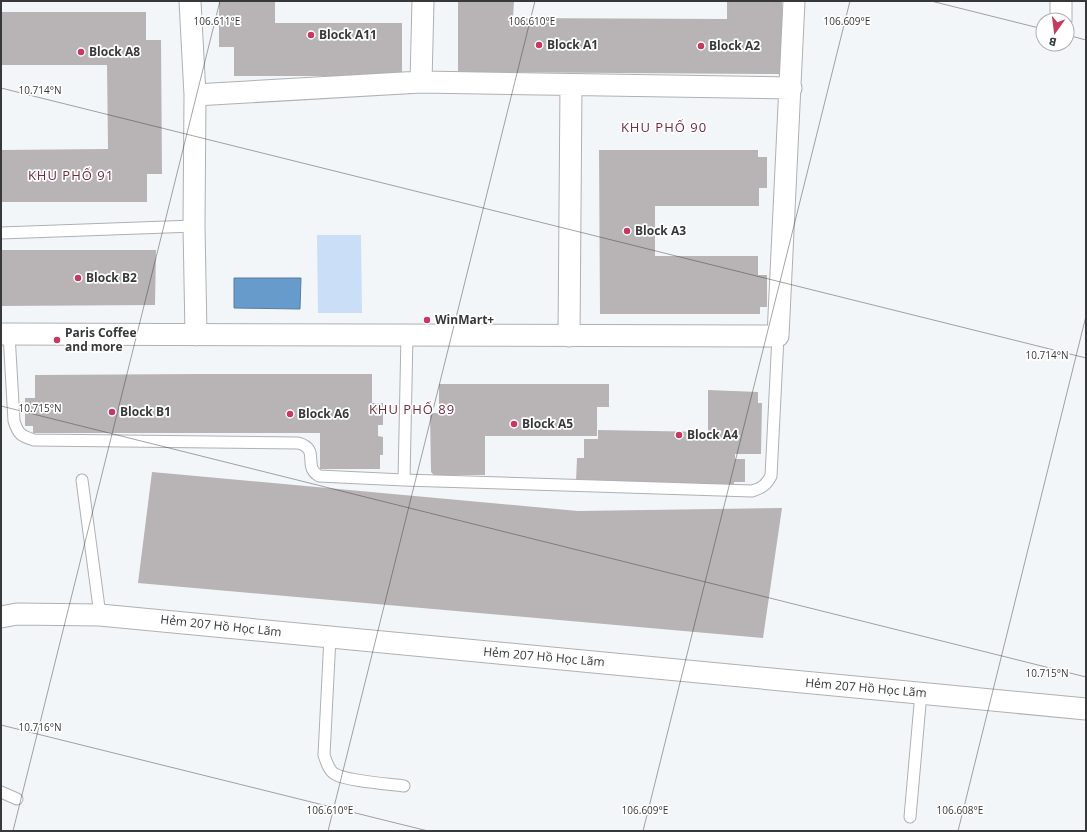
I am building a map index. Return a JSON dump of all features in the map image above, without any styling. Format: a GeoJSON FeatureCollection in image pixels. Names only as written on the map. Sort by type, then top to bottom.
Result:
{"type":"FeatureCollection","features":[{"type":"Feature","properties":{"kind":"street"},"geometry":{"type":"LineString","coordinates":[[190,1],[195,95],[194,226],[196,335]]}},
{"type":"Feature","properties":{"kind":"street"},"geometry":{"type":"LineString","coordinates":[[421,82],[422,1]]}},
{"type":"Feature","properties":{"kind":"street"},"geometry":{"type":"LineString","coordinates":[[5,334],[778,336],[794,1]]}},
{"type":"Feature","properties":{"kind":"street"},"geometry":{"type":"LineString","coordinates":[[1061,1],[1061,12]]}},
{"type":"Feature","properties":{"kind":"street"},"geometry":{"type":"LineString","coordinates":[[195,95],[421,82],[791,88]]}},
{"type":"Feature","properties":{"kind":"street"},"geometry":{"type":"LineString","coordinates":[[569,336],[572,85]]}},
{"type":"Feature","properties":{"kind":"street","name":"Hẻm 207 Hồ Học Lãm"},"geometry":{"type":"LineString","coordinates":[[1,617],[17,614],[100,615],[1086,709]]}},
{"type":"Feature","properties":{"kind":"lane"},"geometry":{"type":"LineString","coordinates":[[1,233],[194,226]]}},
{"type":"Feature","properties":{"kind":"lane"},"geometry":{"type":"LineString","coordinates":[[5,334],[14,421],[18,432],[25,437],[34,440],[298,443],[306,445],[310,450],[311,468],[314,473],[319,476],[752,491],[761,489],[771,476],[778,336]]}},
{"type":"Feature","properties":{"kind":"lane"},"geometry":{"type":"LineString","coordinates":[[404,480],[407,335]]}},
{"type":"Feature","properties":{"kind":"lane"},"geometry":{"type":"LineString","coordinates":[[82,480],[100,615]]}},
{"type":"Feature","properties":{"kind":"lane"},"geometry":{"type":"LineString","coordinates":[[330,637],[324,755],[328,766],[334,774],[345,778],[404,786]]}},
{"type":"Feature","properties":{"kind":"lane"},"geometry":{"type":"LineString","coordinates":[[910,817],[921,693]]}},
{"type":"Feature","properties":{"kind":"lane"},"geometry":{"type":"LineString","coordinates":[[1,792],[17,798]]}},
{"type":"Feature","properties":{"kind":"shaded area"},"geometry":{"type":"Polygon","coordinates":[[[317,235],[361,235],[362,313],[318,313],[317,235]]]}},
{"type":"Feature","properties":{"kind":"water"},"geometry":{"type":"Polygon","coordinates":[[[234,278],[301,278],[300,309],[234,308],[234,278]]]}},
{"type":"Feature","properties":{"kind":"building","name":"Block A11"},"geometry":{"type":"Polygon","coordinates":[[[219,1],[275,1],[275,23],[402,23],[402,76],[234,76],[234,47],[219,47],[219,1]]]}},
{"type":"Feature","properties":{"kind":"building"},"geometry":{"type":"Polygon","coordinates":[[[458,1],[514,1],[513,18],[727,19],[727,1],[782,1],[782,74],[458,72],[458,1]]]}},
{"type":"Feature","properties":{"kind":"building"},"geometry":{"type":"Polygon","coordinates":[[[1,12],[146,12],[146,40],[161,40],[162,174],[147,174],[147,202],[1,202],[1,150],[108,149],[107,65],[1,65],[1,12]]]}},
{"type":"Feature","properties":{"kind":"building","name":"Block A3"},"geometry":{"type":"Polygon","coordinates":[[[599,150],[758,150],[758,157],[767,157],[767,188],[759,188],[759,206],[655,206],[655,256],[758,256],[758,275],[767,275],[767,307],[760,307],[760,314],[600,314],[599,150]]]}},
{"type":"Feature","properties":{"kind":"building","name":"Block B2"},"geometry":{"type":"Polygon","coordinates":[[[1,250],[156,250],[155,305],[1,306],[1,250]]]}},
{"type":"Feature","properties":{"kind":"building"},"geometry":{"type":"Polygon","coordinates":[[[372,374],[372,403],[383,403],[383,425],[378,425],[378,436],[383,437],[383,455],[380,455],[380,469],[320,469],[320,433],[33,433],[33,426],[25,426],[25,398],[35,398],[35,375],[372,374]]]}},
{"type":"Feature","properties":{"kind":"building","name":"Block A5"},"geometry":{"type":"Polygon","coordinates":[[[439,384],[609,384],[609,407],[597,407],[597,436],[485,436],[485,475],[434,475],[431,472],[430,413],[439,413],[439,384]]]}},
{"type":"Feature","properties":{"kind":"building","name":"Block A4"},"geometry":{"type":"Polygon","coordinates":[[[708,390],[758,392],[758,403],[762,403],[761,454],[735,454],[735,459],[745,459],[745,482],[734,482],[734,485],[576,481],[577,458],[584,458],[584,439],[598,439],[598,430],[708,432],[708,390]]]}},
{"type":"Feature","properties":{"kind":"building"},"geometry":{"type":"Polygon","coordinates":[[[152,472],[578,511],[782,508],[763,638],[138,583],[152,472]]]}},
{"type":"Feature","properties":{"kind":"place","name":"Block A11"},"geometry":{"type":"Point","coordinates":[311,35]}},
{"type":"Feature","properties":{"kind":"place","name":"Block A1"},"geometry":{"type":"Point","coordinates":[539,45]}},
{"type":"Feature","properties":{"kind":"place","name":"Block A2"},"geometry":{"type":"Point","coordinates":[701,46]}},
{"type":"Feature","properties":{"kind":"place","name":"Block A8"},"geometry":{"type":"Point","coordinates":[81,52]}},
{"type":"Feature","properties":{"kind":"place","name":"Block A3"},"geometry":{"type":"Point","coordinates":[627,231]}},
{"type":"Feature","properties":{"kind":"place","name":"Block B2"},"geometry":{"type":"Point","coordinates":[78,278]}},
{"type":"Feature","properties":{"kind":"place","name":"WinMart+"},"geometry":{"type":"Point","coordinates":[427,320]}},
{"type":"Feature","properties":{"kind":"place","name":"Paris Coffee and more"},"geometry":{"type":"Point","coordinates":[57,340]}},
{"type":"Feature","properties":{"kind":"place","name":"Block B1"},"geometry":{"type":"Point","coordinates":[112,412]}},
{"type":"Feature","properties":{"kind":"place","name":"Block A6"},"geometry":{"type":"Point","coordinates":[290,414]}},
{"type":"Feature","properties":{"kind":"place","name":"Block A5"},"geometry":{"type":"Point","coordinates":[514,424]}},
{"type":"Feature","properties":{"kind":"place","name":"Block A4"},"geometry":{"type":"Point","coordinates":[679,435]}},
{"type":"Feature","properties":{"kind":"district","name":"KHU PHỐ 90"},"geometry":{"type":"Point","coordinates":[664,127]}},
{"type":"Feature","properties":{"kind":"district","name":"KHU PHỐ 91"},"geometry":{"type":"Point","coordinates":[71,175]}},
{"type":"Feature","properties":{"kind":"district","name":"KHU PHỐ 89"},"geometry":{"type":"Point","coordinates":[412,409]}}]}
